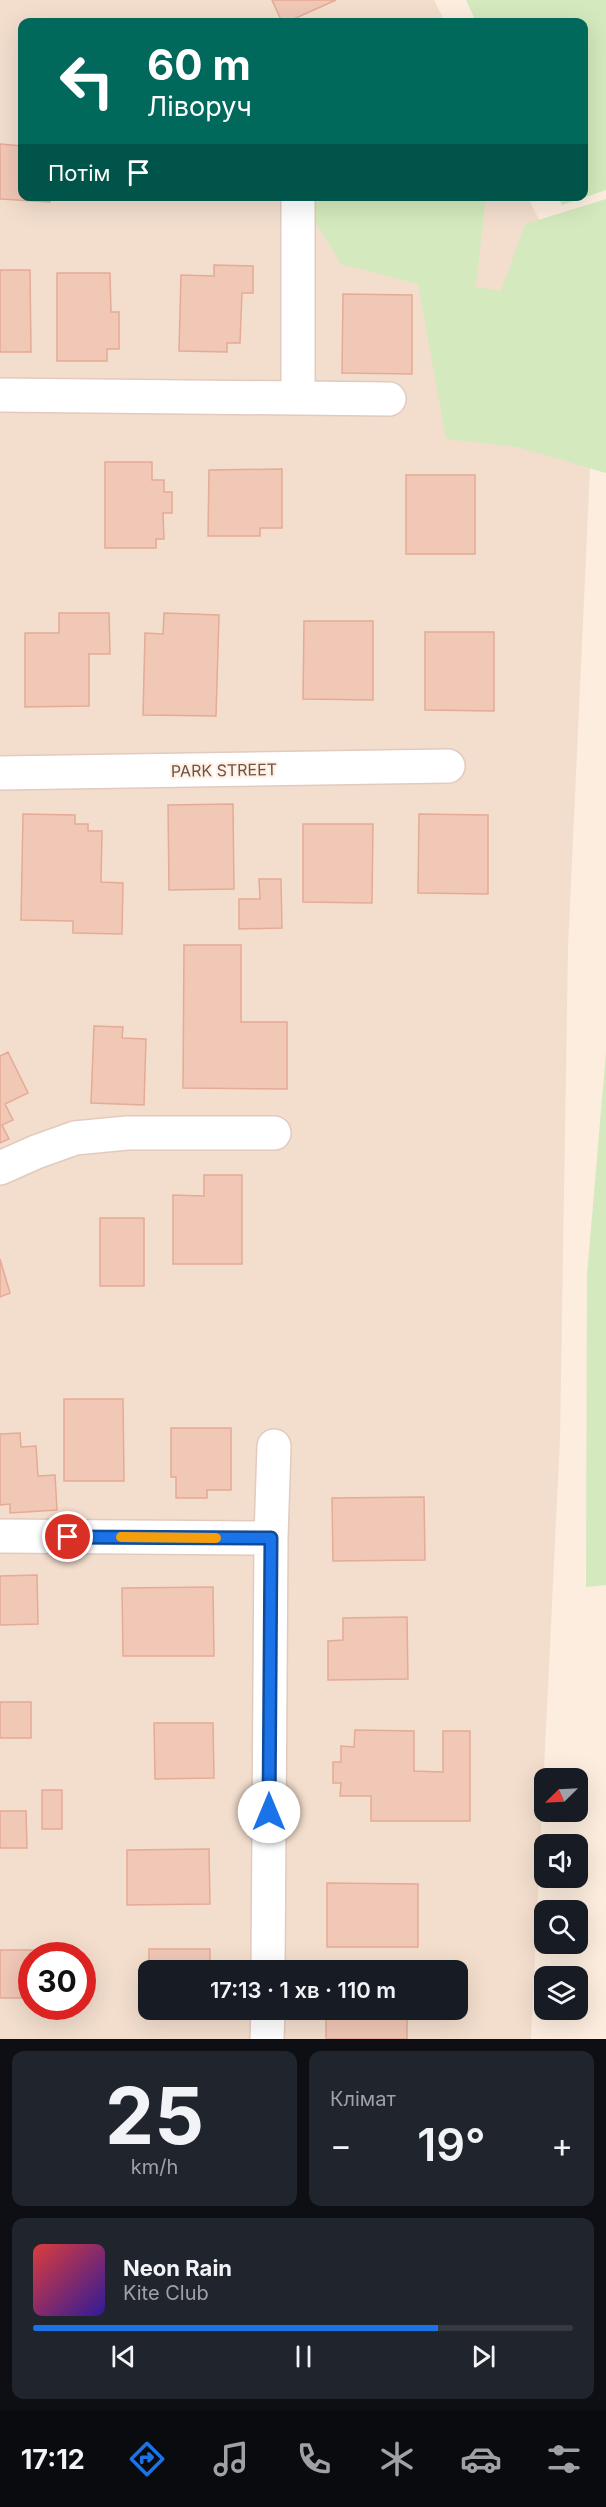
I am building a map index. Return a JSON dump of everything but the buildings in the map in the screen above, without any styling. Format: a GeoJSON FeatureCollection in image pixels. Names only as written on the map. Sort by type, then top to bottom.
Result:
{"type":"FeatureCollection","features":[{"type":"Feature","properties":{"kind":"street"},"geometry":{"type":"LineString","coordinates":[[298,201],[298,398]]}},
{"type":"Feature","properties":{"kind":"street"},"geometry":{"type":"LineString","coordinates":[[0,395],[389,399]]}},
{"type":"Feature","properties":{"kind":"street","name":"PARK STREET"},"geometry":{"type":"LineString","coordinates":[[0,773],[448,766]]}},
{"type":"Feature","properties":{"kind":"street"},"geometry":{"type":"LineString","coordinates":[[0,1168],[75,1138],[127,1133],[274,1133]]}},
{"type":"Feature","properties":{"kind":"street"},"geometry":{"type":"LineString","coordinates":[[268,1960],[271,1538],[274,1446]]}},
{"type":"Feature","properties":{"kind":"street"},"geometry":{"type":"LineString","coordinates":[[0,1536],[271,1538]]}},
{"type":"Feature","properties":{"kind":"street"},"geometry":{"type":"LineString","coordinates":[[267,2039],[268,2020]]}},
{"type":"Feature","properties":{"kind":"shaded area"},"geometry":{"type":"Polygon","coordinates":[[[0,0],[434,0],[443,18],[18,18],[18,201],[530,201],[596,338],[568,948],[560,1438],[544,1768],[534,1768],[534,1822],[541,1822],[541,1834],[534,1834],[534,1888],[538,1888],[538,1900],[534,1900],[531,2039],[0,2039],[0,0]]]}},
{"type":"Feature","properties":{"kind":"green space"},"geometry":{"type":"Polygon","coordinates":[[[466,0],[606,0],[606,190],[588,196],[588,18],[474,18],[466,0]]]}},
{"type":"Feature","properties":{"kind":"green space"},"geometry":{"type":"Polygon","coordinates":[[[606,199],[606,473],[517,447],[446,439],[418,284],[341,264],[316,223],[313,201],[486,201],[476,287],[501,291],[525,224],[606,199]]]}},
{"type":"Feature","properties":{"kind":"green space"},"geometry":{"type":"Polygon","coordinates":[[[560,201],[574,201],[562,205],[560,201]]]}},
{"type":"Feature","properties":{"kind":"green space"},"geometry":{"type":"Polygon","coordinates":[[[606,1052],[606,1585],[586,1587],[587,1275],[606,1052]]]}},
{"type":"Feature","properties":{"kind":"slow traffic"},"geometry":{"type":"LineString","coordinates":[[121,1537],[216,1538]]}},
{"type":"Feature","properties":{"kind":"route"},"geometry":{"type":"LineString","coordinates":[[68,1537],[271,1538],[269,1812]]}}]}
